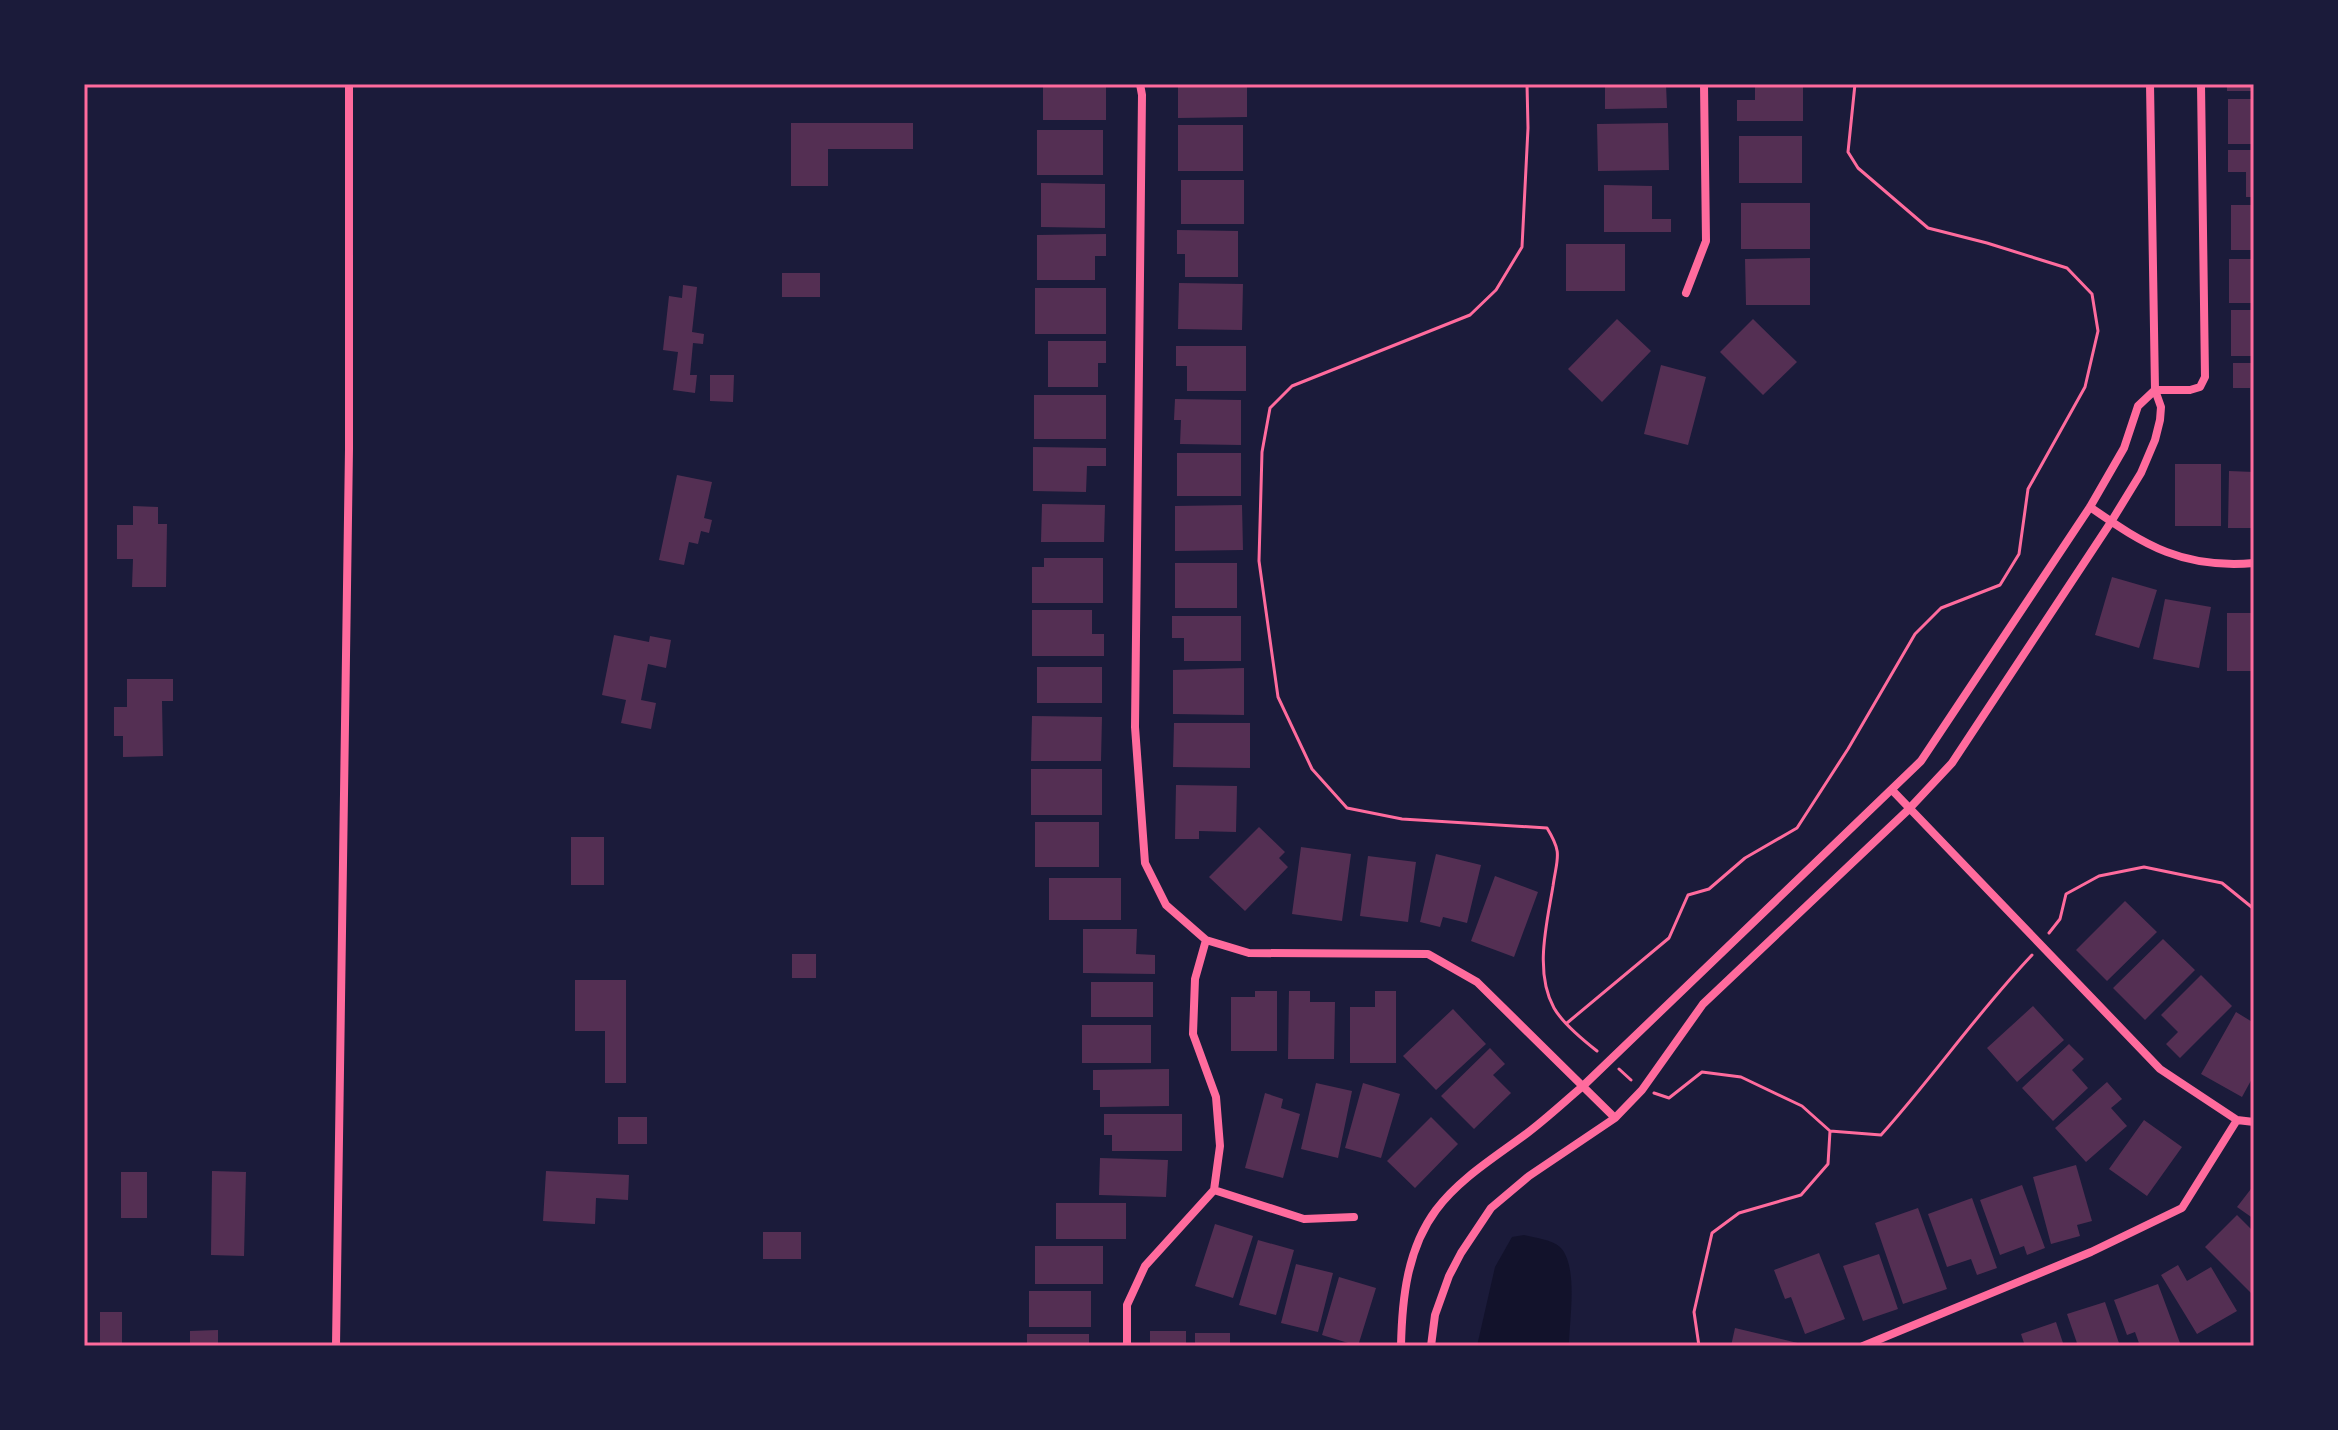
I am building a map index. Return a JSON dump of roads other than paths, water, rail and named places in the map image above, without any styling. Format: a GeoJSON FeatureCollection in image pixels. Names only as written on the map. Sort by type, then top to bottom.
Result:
{"type":"FeatureCollection","features":[{"type":"Feature","properties":{"kind":"street"},"geometry":{"type":"LineString","coordinates":[[336,1346],[349,449],[349,84]]}},
{"type":"Feature","properties":{"kind":"street"},"geometry":{"type":"LineString","coordinates":[[1140,84],[1135,727],[1145,863],[1166,905],[1206,940],[1249,953],[1428,954],[1477,982],[1615,1118]]}},
{"type":"Feature","properties":{"kind":"street"},"geometry":{"type":"LineString","coordinates":[[1686,293],[1706,241],[1704,84]]}},
{"type":"Feature","properties":{"kind":"street"},"geometry":{"type":"LineString","coordinates":[[1431,1346],[1435,1315],[1449,1276],[1491,1208],[1519,1184],[1615,1118],[1642,1090],[1703,1004],[1908,810],[1958,754],[2141,473],[2155,440],[2161,407],[2155,390],[2150,84]]}},
{"type":"Feature","properties":{"kind":"street"},"geometry":{"type":"LineString","coordinates":[[1401,1346],[1403,1303],[1410,1266],[1435,1211],[1458,1186],[1583,1086],[1921,761],[2090,507],[2124,448],[2138,406],[2155,390],[2200,387],[2205,377],[2201,84]]}},
{"type":"Feature","properties":{"kind":"street"},"geometry":{"type":"LineString","coordinates":[[2090,507],[2177,558],[2210,563],[2254,563]]}},
{"type":"Feature","properties":{"kind":"street"},"geometry":{"type":"LineString","coordinates":[[1892,790],[2160,1069],[2237,1120],[2254,1122]]}},
{"type":"Feature","properties":{"kind":"street"},"geometry":{"type":"LineString","coordinates":[[1127,1346],[1127,1305],[1145,1266],[1214,1190],[1220,1146],[1216,1097],[1193,1034],[1195,979],[1206,940]]}},
{"type":"Feature","properties":{"kind":"street"},"geometry":{"type":"LineString","coordinates":[[1863,1346],[2091,1252],[2182,1208],[2237,1120]]}},
{"type":"Feature","properties":{"kind":"street"},"geometry":{"type":"LineString","coordinates":[[1214,1190],[1304,1219],[1354,1217]]}}]}
